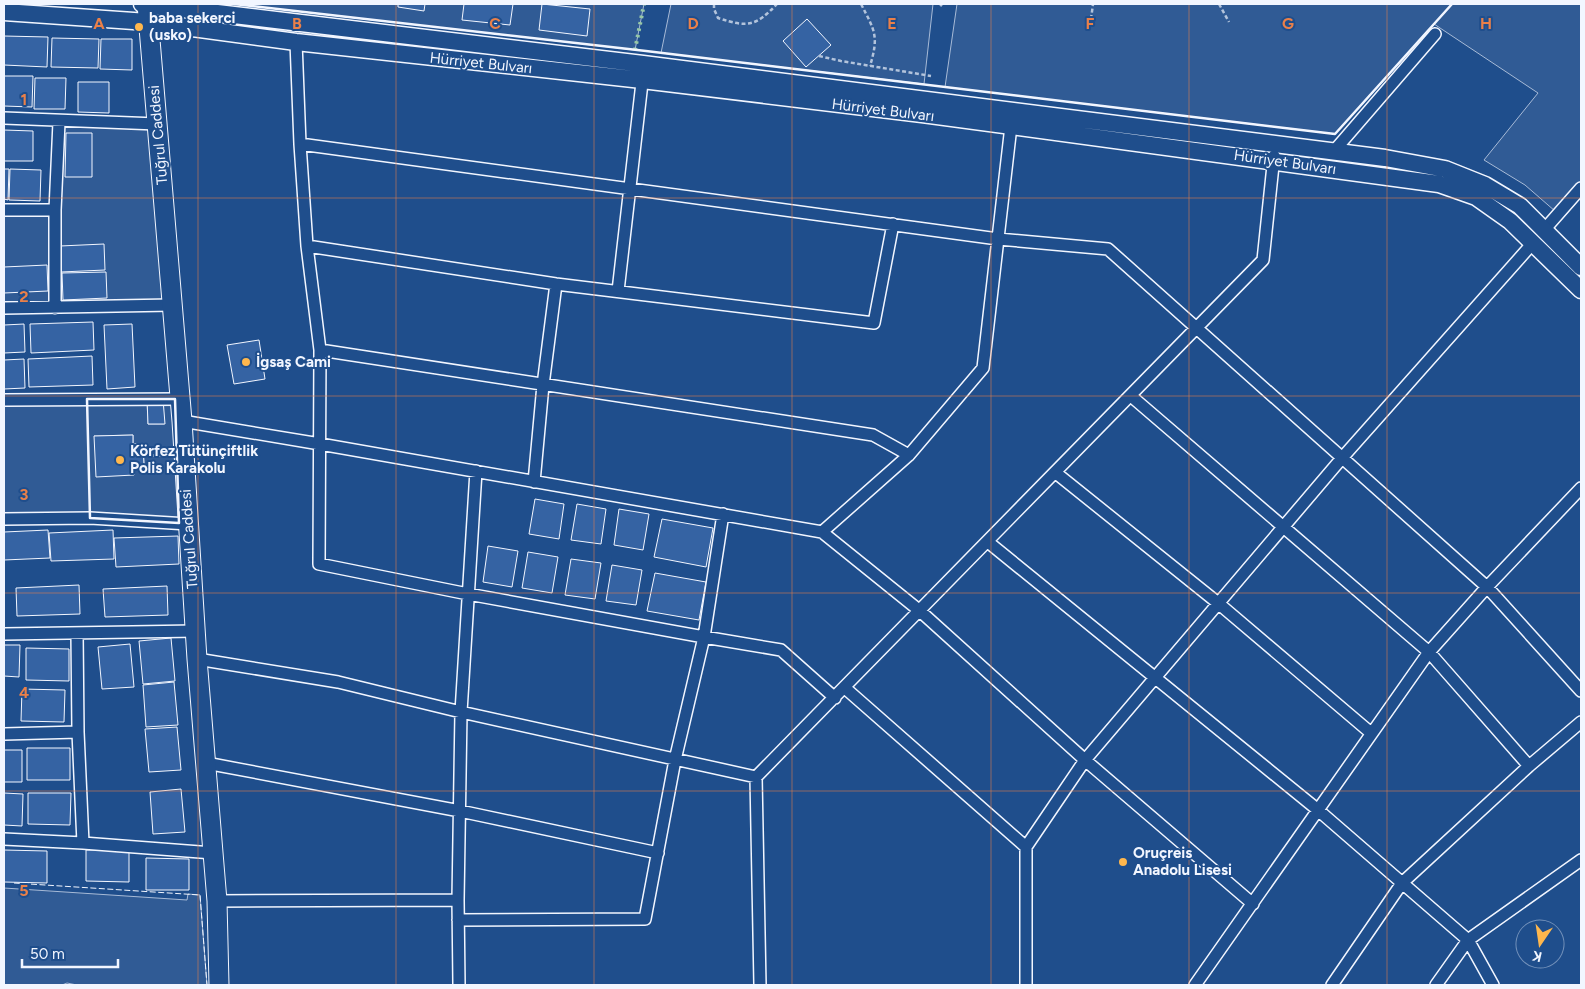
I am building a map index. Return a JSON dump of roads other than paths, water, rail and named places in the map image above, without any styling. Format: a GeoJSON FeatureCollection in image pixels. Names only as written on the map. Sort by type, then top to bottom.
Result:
{"type":"FeatureCollection","features":[{"type":"Feature","properties":{"kind":"main road"},"geometry":{"type":"LineString","coordinates":[[142,4],[148,10]]}},
{"type":"Feature","properties":{"kind":"main road"},"geometry":{"type":"LineString","coordinates":[[4,12],[148,10]]}},
{"type":"Feature","properties":{"kind":"main road","name":"Hürriyet Bulvarı"},"geometry":{"type":"LineString","coordinates":[[148,10],[296,42],[643,72],[1011,126],[1274,160],[1439,184],[1476,197],[1510,221],[1581,290]]}},
{"type":"Feature","properties":{"kind":"main road","name":"Hürriyet Bulvarı"},"geometry":{"type":"LineString","coordinates":[[148,10],[643,72],[1385,158],[1445,169],[1485,185],[1520,206],[1581,267]]}},
{"type":"Feature","properties":{"kind":"main road","name":"Tuğrul Caddesi"},"geometry":{"type":"LineString","coordinates":[[148,10],[182,421],[188,524],[217,901],[219,985]]}},
{"type":"Feature","properties":{"kind":"street"},"geometry":{"type":"LineString","coordinates":[[1334,151],[1435,34]]}},
{"type":"Feature","properties":{"kind":"street"},"geometry":{"type":"LineString","coordinates":[[296,42],[307,246],[320,350],[319,564],[468,594],[781,650],[835,698]]}},
{"type":"Feature","properties":{"kind":"street"},"geometry":{"type":"LineString","coordinates":[[618,291],[643,72]]}},
{"type":"Feature","properties":{"kind":"street"},"geometry":{"type":"LineString","coordinates":[[4,118],[59,122],[157,124]]}},
{"type":"Feature","properties":{"kind":"street"},"geometry":{"type":"LineString","coordinates":[[55,308],[55,210],[59,122]]}},
{"type":"Feature","properties":{"kind":"street"},"geometry":{"type":"LineString","coordinates":[[822,532],[909,455],[983,368],[1011,126]]}},
{"type":"Feature","properties":{"kind":"street"},"geometry":{"type":"LineString","coordinates":[[300,144],[998,239],[1108,249],[1487,587],[1581,691]]}},
{"type":"Feature","properties":{"kind":"street"},"geometry":{"type":"LineString","coordinates":[[760,985],[756,777],[1263,260],[1274,160],[1274,144]]}},
{"type":"Feature","properties":{"kind":"street"},"geometry":{"type":"LineString","coordinates":[[1544,230],[1581,188]]}},
{"type":"Feature","properties":{"kind":"street"},"geometry":{"type":"LineString","coordinates":[[4,210],[55,210]]}},
{"type":"Feature","properties":{"kind":"street"},"geometry":{"type":"LineString","coordinates":[[307,246],[556,284],[874,323],[893,224]]}},
{"type":"Feature","properties":{"kind":"street"},"geometry":{"type":"LineString","coordinates":[[1026,985],[1026,847],[1086,760],[1155,677],[1342,458],[1533,244]]}},
{"type":"Feature","properties":{"kind":"street"},"geometry":{"type":"LineString","coordinates":[[534,482],[543,384],[556,284]]}},
{"type":"Feature","properties":{"kind":"street"},"geometry":{"type":"LineString","coordinates":[[4,308],[172,305]]}},
{"type":"Feature","properties":{"kind":"street"},"geometry":{"type":"LineString","coordinates":[[320,350],[873,435],[909,455]]}},
{"type":"Feature","properties":{"kind":"street"},"geometry":{"type":"LineString","coordinates":[[1131,396],[1429,652],[1529,766]]}},
{"type":"Feature","properties":{"kind":"street"},"geometry":{"type":"LineString","coordinates":[[4,400],[180,399]]}},
{"type":"Feature","properties":{"kind":"street"},"geometry":{"type":"LineString","coordinates":[[182,421],[822,532],[920,611],[1086,760],[1253,904]]}},
{"type":"Feature","properties":{"kind":"street"},"geometry":{"type":"LineString","coordinates":[[459,985],[458,900],[461,712],[476,471]]}},
{"type":"Feature","properties":{"kind":"street"},"geometry":{"type":"LineString","coordinates":[[1056,473],[1218,603],[1372,733]]}},
{"type":"Feature","properties":{"kind":"street"},"geometry":{"type":"LineString","coordinates":[[1195,985],[1429,652],[1487,587],[1581,488]]}},
{"type":"Feature","properties":{"kind":"street"},"geometry":{"type":"LineString","coordinates":[[458,920],[645,918],[675,760],[704,637],[723,514]]}},
{"type":"Feature","properties":{"kind":"street"},"geometry":{"type":"LineString","coordinates":[[4,519],[90,518],[188,524]]}},
{"type":"Feature","properties":{"kind":"street"},"geometry":{"type":"LineString","coordinates":[[988,542],[1318,810],[1468,940],[1493,985]]}},
{"type":"Feature","properties":{"kind":"street"},"geometry":{"type":"LineString","coordinates":[[4,634],[196,631]]}},
{"type":"Feature","properties":{"kind":"street"},"geometry":{"type":"LineString","coordinates":[[77,633],[78,732],[83,843]]}},
{"type":"Feature","properties":{"kind":"street"},"geometry":{"type":"LineString","coordinates":[[198,659],[338,682],[461,712],[756,777]]}},
{"type":"Feature","properties":{"kind":"street"},"geometry":{"type":"LineString","coordinates":[[844,688],[1026,847]]}},
{"type":"Feature","properties":{"kind":"street"},"geometry":{"type":"LineString","coordinates":[[1332,985],[1402,883],[1529,766],[1581,722]]}},
{"type":"Feature","properties":{"kind":"street"},"geometry":{"type":"LineString","coordinates":[[4,734],[78,732]]}},
{"type":"Feature","properties":{"kind":"street"},"geometry":{"type":"LineString","coordinates":[[206,764],[460,811],[658,853]]}},
{"type":"Feature","properties":{"kind":"street"},"geometry":{"type":"LineString","coordinates":[[4,839],[213,853]]}},
{"type":"Feature","properties":{"kind":"street"},"geometry":{"type":"LineString","coordinates":[[1436,985],[1468,940],[1581,860]]}},
{"type":"Feature","properties":{"kind":"street"},"geometry":{"type":"LineString","coordinates":[[217,901],[458,900]]}},
{"type":"Feature","properties":{"kind":"place","name":"baba sekerci (usko)"},"geometry":{"type":"Point","coordinates":[139,27]}},
{"type":"Feature","properties":{"kind":"place","name":"İgsaş Cami"},"geometry":{"type":"Point","coordinates":[246,362]}},
{"type":"Feature","properties":{"kind":"place","name":"Körfez Tütünçiftlik Polis Karakolu"},"geometry":{"type":"Point","coordinates":[120,460]}},
{"type":"Feature","properties":{"kind":"place","name":"Oruçreis Anadolu Lisesi"},"geometry":{"type":"Point","coordinates":[1123,862]}}]}
